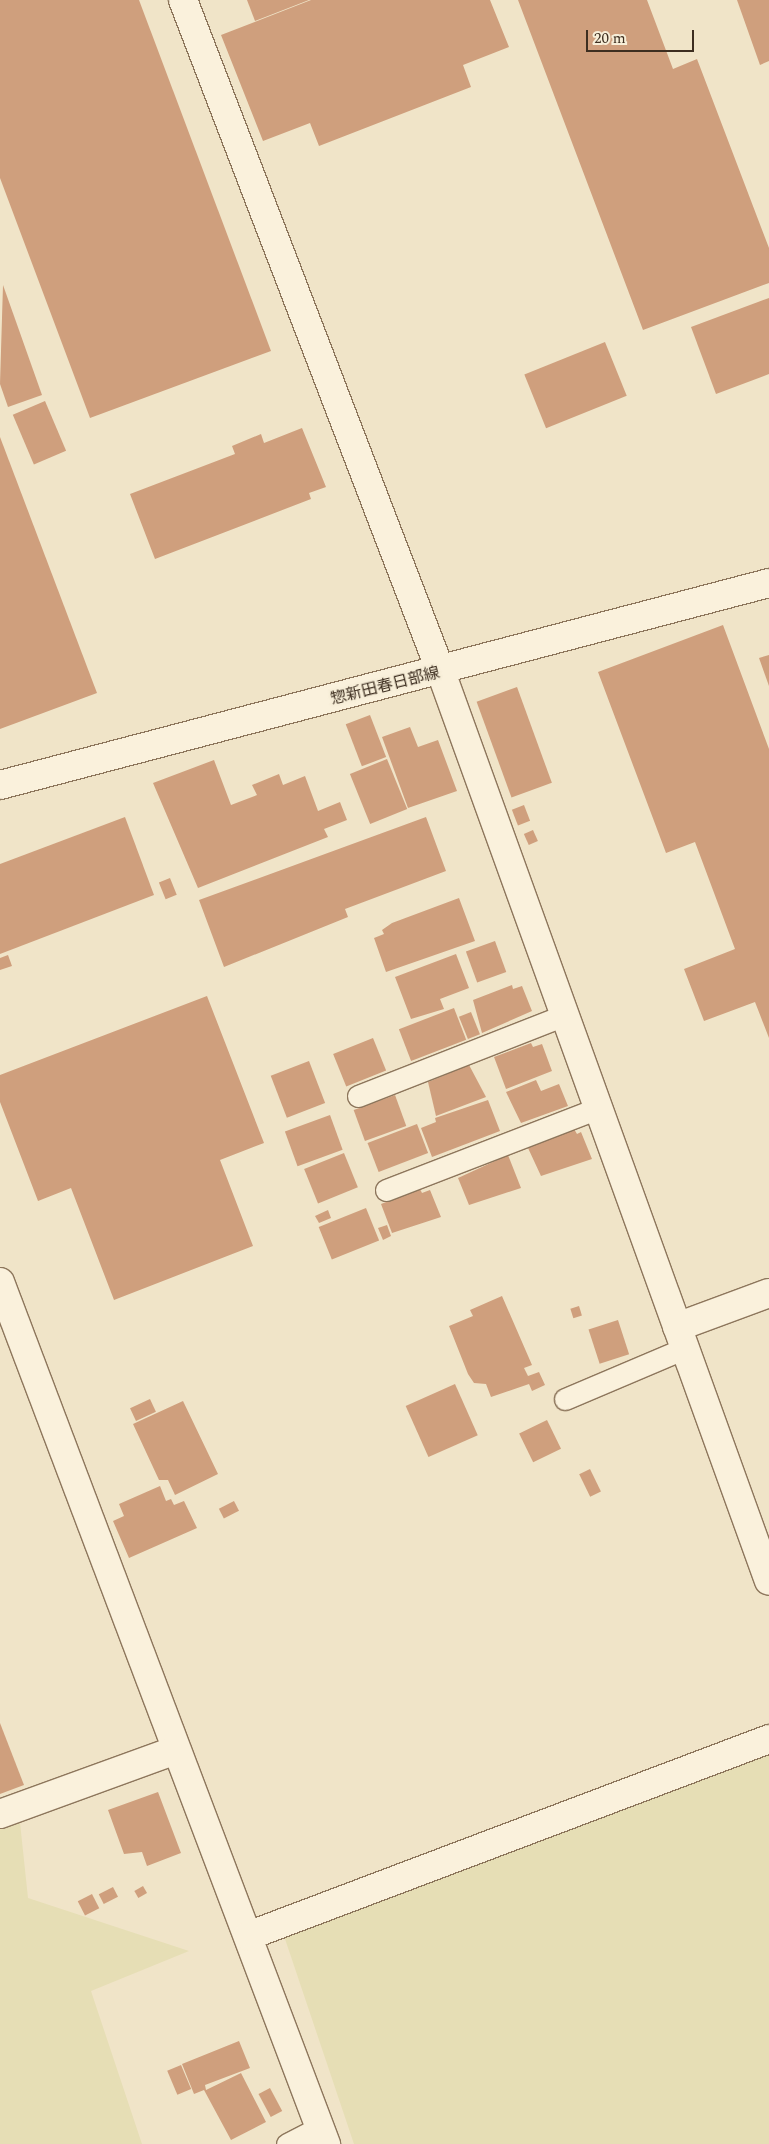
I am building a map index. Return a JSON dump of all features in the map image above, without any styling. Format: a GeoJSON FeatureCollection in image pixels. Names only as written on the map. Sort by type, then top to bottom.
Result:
{"type":"FeatureCollection","features":[{"type":"Feature","properties":{"kind":"street"},"geometry":{"type":"LineString","coordinates":[[184,0],[441,672],[681,1338],[760,1530],[769,1581]]}},
{"type":"Feature","properties":{"kind":"street","name":"惣新田春日部線"},"geometry":{"type":"LineString","coordinates":[[0,784],[441,672],[769,583]]}},
{"type":"Feature","properties":{"kind":"street"},"geometry":{"type":"LineString","coordinates":[[0,1282],[323,2136]]}},
{"type":"Feature","properties":{"kind":"street"},"geometry":{"type":"LineString","coordinates":[[681,1338],[769,1293]]}},
{"type":"Feature","properties":{"kind":"street"},"geometry":{"type":"LineString","coordinates":[[248,1936],[769,1739]]}},
{"type":"Feature","properties":{"kind":"street"},"geometry":{"type":"LineString","coordinates":[[0,1814],[176,1750]]}},
{"type":"Feature","properties":{"kind":"lane"},"geometry":{"type":"LineString","coordinates":[[358,1096],[565,1015]]}},
{"type":"Feature","properties":{"kind":"lane"},"geometry":{"type":"LineString","coordinates":[[386,1190],[598,1108]]}},
{"type":"Feature","properties":{"kind":"lane"},"geometry":{"type":"LineString","coordinates":[[565,1399],[681,1338]]}},
{"type":"Feature","properties":{"kind":"lane"},"geometry":{"type":"LineString","coordinates":[[287,2144],[323,2136]]}},
{"type":"Feature","properties":{"kind":"shaded area"},"geometry":{"type":"Polygon","coordinates":[[[769,1746],[769,2144],[354,2144],[282,1930],[769,1746]]]}},
{"type":"Feature","properties":{"kind":"shaded area"},"geometry":{"type":"Polygon","coordinates":[[[19,1813],[28,1898],[189,1951],[91,1991],[142,2144],[0,2144],[0,1822],[19,1813]]]}},
{"type":"Feature","properties":{"kind":"building"},"geometry":{"type":"Polygon","coordinates":[[[0,0],[139,0],[271,351],[90,418],[0,178],[0,0]]]}},
{"type":"Feature","properties":{"kind":"building"},"geometry":{"type":"Polygon","coordinates":[[[247,0],[309,0],[255,21],[247,0]]]}},
{"type":"Feature","properties":{"kind":"building"},"geometry":{"type":"Polygon","coordinates":[[[311,0],[490,0],[509,47],[463,65],[471,87],[319,146],[310,123],[263,141],[221,35],[311,0]]]}},
{"type":"Feature","properties":{"kind":"building"},"geometry":{"type":"Polygon","coordinates":[[[518,0],[647,0],[673,69],[697,59],[769,248],[769,283],[643,330],[518,0]]]}},
{"type":"Feature","properties":{"kind":"building"},"geometry":{"type":"Polygon","coordinates":[[[737,0],[769,0],[769,61],[760,65],[737,0]]]}},
{"type":"Feature","properties":{"kind":"building"},"geometry":{"type":"Polygon","coordinates":[[[3,285],[42,395],[8,407],[0,384],[3,285]]]}},
{"type":"Feature","properties":{"kind":"building"},"geometry":{"type":"Polygon","coordinates":[[[769,298],[769,374],[716,394],[691,327],[769,298]]]}},
{"type":"Feature","properties":{"kind":"building"},"geometry":{"type":"Polygon","coordinates":[[[605,342],[627,396],[546,428],[524,375],[605,342]]]}},
{"type":"Feature","properties":{"kind":"building"},"geometry":{"type":"Polygon","coordinates":[[[45,401],[66,451],[34,464],[13,415],[45,401]]]}},
{"type":"Feature","properties":{"kind":"building"},"geometry":{"type":"Polygon","coordinates":[[[302,428],[326,487],[309,493],[311,499],[155,559],[130,494],[235,454],[232,446],[261,434],[264,443],[302,428]]]}},
{"type":"Feature","properties":{"kind":"building"},"geometry":{"type":"Polygon","coordinates":[[[0,437],[97,693],[0,729],[0,437]]]}},
{"type":"Feature","properties":{"kind":"building"},"geometry":{"type":"Polygon","coordinates":[[[723,625],[769,749],[769,1038],[755,1002],[704,1021],[684,969],[735,949],[695,842],[666,853],[598,672],[723,625]]]}},
{"type":"Feature","properties":{"kind":"building"},"geometry":{"type":"Polygon","coordinates":[[[769,655],[769,686],[759,658],[769,655]]]}},
{"type":"Feature","properties":{"kind":"building"},"geometry":{"type":"Polygon","coordinates":[[[517,687],[552,783],[511,798],[477,702],[517,687]]]}},
{"type":"Feature","properties":{"kind":"building"},"geometry":{"type":"Polygon","coordinates":[[[370,715],[386,757],[362,766],[346,724],[370,715]]]}},
{"type":"Feature","properties":{"kind":"building"},"geometry":{"type":"Polygon","coordinates":[[[410,727],[418,747],[438,740],[457,791],[408,808],[382,737],[410,727]]]}},
{"type":"Feature","properties":{"kind":"building"},"geometry":{"type":"Polygon","coordinates":[[[387,759],[407,809],[370,824],[350,774],[387,759]]]}},
{"type":"Feature","properties":{"kind":"building"},"geometry":{"type":"Polygon","coordinates":[[[214,760],[231,805],[257,795],[252,785],[279,774],[283,785],[305,776],[318,811],[340,802],[347,820],[324,829],[328,837],[198,888],[153,783],[214,760]]]}},
{"type":"Feature","properties":{"kind":"building"},"geometry":{"type":"Polygon","coordinates":[[[524,805],[530,821],[518,826],[512,810],[524,805]]]}},
{"type":"Feature","properties":{"kind":"building"},"geometry":{"type":"Polygon","coordinates":[[[125,817],[154,895],[0,954],[0,864],[125,817]]]}},
{"type":"Feature","properties":{"kind":"building"},"geometry":{"type":"Polygon","coordinates":[[[426,817],[446,871],[345,909],[348,917],[224,967],[199,900],[426,817]]]}},
{"type":"Feature","properties":{"kind":"building"},"geometry":{"type":"Polygon","coordinates":[[[533,830],[538,841],[529,845],[524,834],[533,830]]]}},
{"type":"Feature","properties":{"kind":"building"},"geometry":{"type":"Polygon","coordinates":[[[170,878],[177,895],[166,899],[159,882],[170,878]]]}},
{"type":"Feature","properties":{"kind":"building"},"geometry":{"type":"Polygon","coordinates":[[[459,898],[475,941],[386,972],[374,938],[384,934],[382,930],[392,923],[459,898]]]}},
{"type":"Feature","properties":{"kind":"building"},"geometry":{"type":"Polygon","coordinates":[[[495,941],[506,972],[477,983],[466,952],[495,941]]]}},
{"type":"Feature","properties":{"kind":"building"},"geometry":{"type":"Polygon","coordinates":[[[456,954],[469,988],[440,999],[444,1009],[411,1019],[395,977],[456,954]]]}},
{"type":"Feature","properties":{"kind":"building"},"geometry":{"type":"Polygon","coordinates":[[[8,955],[12,966],[0,970],[0,958],[8,955]]]}},
{"type":"Feature","properties":{"kind":"building"},"geometry":{"type":"Polygon","coordinates":[[[512,985],[513,989],[522,986],[532,1011],[482,1033],[473,1000],[512,985]]]}},
{"type":"Feature","properties":{"kind":"building"},"geometry":{"type":"Polygon","coordinates":[[[207,996],[264,1143],[220,1160],[253,1246],[114,1300],[71,1188],[38,1201],[0,1102],[0,1075],[207,996]]]}},
{"type":"Feature","properties":{"kind":"building"},"geometry":{"type":"Polygon","coordinates":[[[454,1008],[466,1040],[411,1061],[399,1029],[454,1008]]]}},
{"type":"Feature","properties":{"kind":"building"},"geometry":{"type":"Polygon","coordinates":[[[471,1012],[480,1034],[468,1039],[459,1017],[471,1012]]]}},
{"type":"Feature","properties":{"kind":"building"},"geometry":{"type":"Polygon","coordinates":[[[373,1038],[386,1070],[346,1087],[333,1054],[373,1038]]]}},
{"type":"Feature","properties":{"kind":"building"},"geometry":{"type":"Polygon","coordinates":[[[531,1043],[533,1047],[542,1044],[552,1071],[506,1089],[494,1057],[531,1043]]]}},
{"type":"Feature","properties":{"kind":"building"},"geometry":{"type":"Polygon","coordinates":[[[309,1061],[325,1103],[287,1118],[271,1076],[309,1061]]]}},
{"type":"Feature","properties":{"kind":"building"},"geometry":{"type":"Polygon","coordinates":[[[469,1065],[486,1097],[436,1116],[428,1082],[469,1065]]]}},
{"type":"Feature","properties":{"kind":"building"},"geometry":{"type":"Polygon","coordinates":[[[536,1080],[541,1091],[559,1084],[568,1106],[521,1123],[506,1092],[536,1080]]]}},
{"type":"Feature","properties":{"kind":"building"},"geometry":{"type":"Polygon","coordinates":[[[395,1095],[406,1126],[365,1141],[354,1110],[395,1095]]]}},
{"type":"Feature","properties":{"kind":"building"},"geometry":{"type":"Polygon","coordinates":[[[488,1100],[500,1131],[432,1157],[421,1128],[436,1122],[435,1118],[488,1100]]]}},
{"type":"Feature","properties":{"kind":"building"},"geometry":{"type":"Polygon","coordinates":[[[330,1115],[343,1150],[298,1166],[285,1131],[330,1115]]]}},
{"type":"Feature","properties":{"kind":"building"},"geometry":{"type":"Polygon","coordinates":[[[417,1124],[428,1153],[379,1172],[368,1143],[417,1124]]]}},
{"type":"Feature","properties":{"kind":"building"},"geometry":{"type":"Polygon","coordinates":[[[574,1129],[577,1134],[581,1132],[592,1159],[541,1176],[528,1148],[574,1129]]]}},
{"type":"Feature","properties":{"kind":"building"},"geometry":{"type":"Polygon","coordinates":[[[344,1153],[358,1187],[318,1203],[304,1169],[344,1153]]]}},
{"type":"Feature","properties":{"kind":"building"},"geometry":{"type":"Polygon","coordinates":[[[508,1155],[521,1188],[469,1205],[458,1178],[508,1155]]]}},
{"type":"Feature","properties":{"kind":"building"},"geometry":{"type":"Polygon","coordinates":[[[420,1189],[422,1193],[430,1190],[441,1217],[392,1233],[381,1204],[420,1189]]]}},
{"type":"Feature","properties":{"kind":"building"},"geometry":{"type":"Polygon","coordinates":[[[366,1208],[379,1240],[332,1260],[319,1227],[366,1208]]]}},
{"type":"Feature","properties":{"kind":"building"},"geometry":{"type":"Polygon","coordinates":[[[328,1210],[331,1218],[319,1223],[315,1216],[328,1210]]]}},
{"type":"Feature","properties":{"kind":"building"},"geometry":{"type":"Polygon","coordinates":[[[387,1225],[391,1236],[383,1240],[378,1228],[387,1225]]]}},
{"type":"Feature","properties":{"kind":"building"},"geometry":{"type":"Polygon","coordinates":[[[502,1296],[532,1365],[524,1368],[528,1376],[539,1372],[545,1385],[532,1391],[529,1384],[491,1397],[486,1384],[474,1383],[468,1374],[449,1326],[473,1316],[470,1310],[502,1296]]]}},
{"type":"Feature","properties":{"kind":"building"},"geometry":{"type":"Polygon","coordinates":[[[579,1306],[582,1316],[573,1318],[570,1309],[579,1306]]]}},
{"type":"Feature","properties":{"kind":"building"},"geometry":{"type":"Polygon","coordinates":[[[618,1320],[629,1354],[600,1364],[589,1330],[618,1320]]]}},
{"type":"Feature","properties":{"kind":"building"},"geometry":{"type":"Polygon","coordinates":[[[455,1384],[478,1435],[428,1457],[406,1406],[455,1384]]]}},
{"type":"Feature","properties":{"kind":"building"},"geometry":{"type":"Polygon","coordinates":[[[150,1399],[156,1412],[136,1421],[130,1408],[150,1399]]]}},
{"type":"Feature","properties":{"kind":"building"},"geometry":{"type":"Polygon","coordinates":[[[183,1401],[218,1474],[175,1495],[168,1480],[159,1480],[133,1424],[183,1401]]]}},
{"type":"Feature","properties":{"kind":"building"},"geometry":{"type":"Polygon","coordinates":[[[547,1420],[561,1449],[533,1462],[519,1434],[547,1420]]]}},
{"type":"Feature","properties":{"kind":"building"},"geometry":{"type":"Polygon","coordinates":[[[590,1469],[601,1491],[590,1497],[579,1474],[590,1469]]]}},
{"type":"Feature","properties":{"kind":"building"},"geometry":{"type":"Polygon","coordinates":[[[160,1486],[166,1501],[171,1499],[174,1505],[184,1501],[197,1528],[129,1558],[113,1521],[124,1516],[119,1504],[160,1486]]]}},
{"type":"Feature","properties":{"kind":"building"},"geometry":{"type":"Polygon","coordinates":[[[234,1501],[239,1511],[224,1519],[219,1509],[234,1501]]]}},
{"type":"Feature","properties":{"kind":"building"},"geometry":{"type":"Polygon","coordinates":[[[0,1723],[24,1785],[0,1794],[0,1723]]]}},
{"type":"Feature","properties":{"kind":"building"},"geometry":{"type":"Polygon","coordinates":[[[158,1792],[181,1853],[147,1866],[142,1852],[124,1854],[108,1810],[158,1792]]]}},
{"type":"Feature","properties":{"kind":"building"},"geometry":{"type":"Polygon","coordinates":[[[143,1886],[147,1893],[138,1898],[134,1891],[143,1886]]]}},
{"type":"Feature","properties":{"kind":"building"},"geometry":{"type":"Polygon","coordinates":[[[113,1887],[118,1897],[104,1904],[99,1894],[113,1887]]]}},
{"type":"Feature","properties":{"kind":"building"},"geometry":{"type":"Polygon","coordinates":[[[92,1894],[99,1908],[85,1916],[78,1901],[92,1894]]]}},
{"type":"Feature","properties":{"kind":"building"},"geometry":{"type":"Polygon","coordinates":[[[239,2041],[250,2068],[205,2085],[206,2090],[241,2073],[266,2122],[231,2140],[204,2090],[194,2094],[182,2064],[239,2041]]]}},
{"type":"Feature","properties":{"kind":"building"},"geometry":{"type":"Polygon","coordinates":[[[181,2065],[191,2089],[177,2095],[167,2071],[181,2065]]]}},
{"type":"Feature","properties":{"kind":"building"},"geometry":{"type":"Polygon","coordinates":[[[270,2088],[282,2111],[271,2117],[259,2094],[270,2088]]]}}]}
